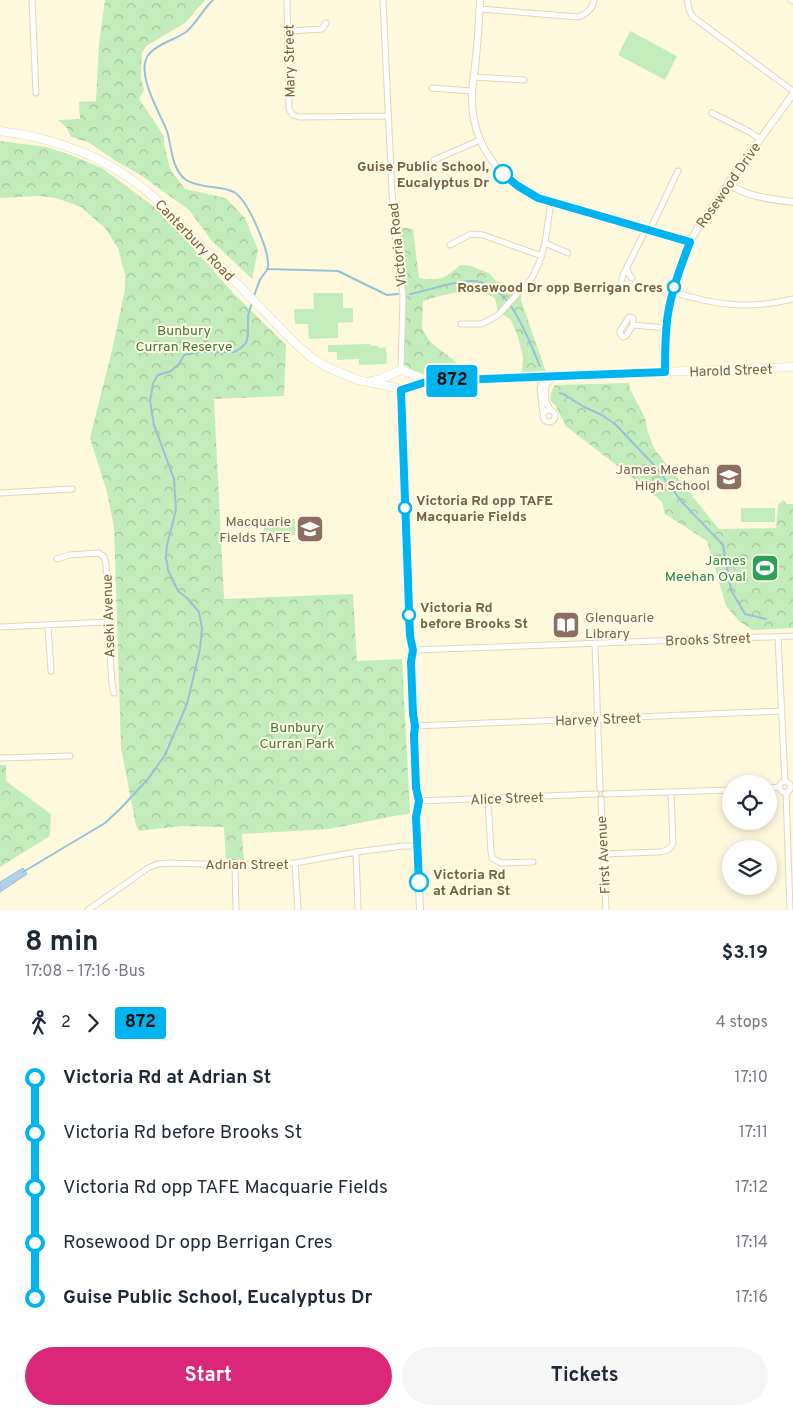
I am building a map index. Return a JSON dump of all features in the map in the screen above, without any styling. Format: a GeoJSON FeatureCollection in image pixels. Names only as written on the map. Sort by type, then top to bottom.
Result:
{"type":"FeatureCollection","features":[{"type":"Feature","properties":{"kind":"main road","name":"Canterbury Road"},"geometry":{"type":"LineString","coordinates":[[0,131],[41,138],[70,147],[110,165],[149,193],[312,358],[329,368],[358,380],[401,388]]}},
{"type":"Feature","properties":{"kind":"main road","name":"Harold Street"},"geometry":{"type":"LineString","coordinates":[[401,388],[429,381],[528,377],[544,381],[554,376],[793,367]]}},
{"type":"Feature","properties":{"kind":"main road"},"geometry":{"type":"LineString","coordinates":[[370,381],[401,372]]}},
{"type":"Feature","properties":{"kind":"main road"},"geometry":{"type":"LineString","coordinates":[[401,372],[410,380],[401,388],[391,380],[401,372]]}},
{"type":"Feature","properties":{"kind":"main road","name":"Harold Street"},"geometry":{"type":"LineString","coordinates":[[401,372],[429,381]]}},
{"type":"Feature","properties":{"kind":"street"},"geometry":{"type":"LineString","coordinates":[[32,0],[36,93]]}},
{"type":"Feature","properties":{"kind":"street","name":"Mary Street"},"geometry":{"type":"LineString","coordinates":[[288,0],[289,109],[293,115],[299,117],[388,116]]}},
{"type":"Feature","properties":{"kind":"street","name":"Victoria Road"},"geometry":{"type":"LineString","coordinates":[[383,0],[396,244],[403,295],[401,372]]}},
{"type":"Feature","properties":{"kind":"street"},"geometry":{"type":"LineString","coordinates":[[480,0],[472,108],[480,140],[490,158],[506,178],[529,193],[551,202],[690,242]]}},
{"type":"Feature","properties":{"kind":"street"},"geometry":{"type":"LineString","coordinates":[[480,10],[578,16],[590,9],[594,0]]}},
{"type":"Feature","properties":{"kind":"street"},"geometry":{"type":"LineString","coordinates":[[688,0],[693,17],[793,92]]}},
{"type":"Feature","properties":{"kind":"street"},"geometry":{"type":"LineString","coordinates":[[288,31],[322,30],[326,23]]}},
{"type":"Feature","properties":{"kind":"street"},"geometry":{"type":"LineString","coordinates":[[474,77],[524,80]]}},
{"type":"Feature","properties":{"kind":"street"},"geometry":{"type":"LineString","coordinates":[[432,88],[472,91]]}},
{"type":"Feature","properties":{"kind":"street","name":"Rosewood Drive"},"geometry":{"type":"LineString","coordinates":[[665,372],[666,328],[673,292],[690,242],[728,184],[793,92]]}},
{"type":"Feature","properties":{"kind":"street"},"geometry":{"type":"LineString","coordinates":[[712,113],[760,139]]}},
{"type":"Feature","properties":{"kind":"street"},"geometry":{"type":"LineString","coordinates":[[434,160],[480,140]]}},
{"type":"Feature","properties":{"kind":"street"},"geometry":{"type":"LineString","coordinates":[[621,283],[627,267],[678,171]]}},
{"type":"Feature","properties":{"kind":"street"},"geometry":{"type":"LineString","coordinates":[[728,184],[745,193],[763,198],[793,202]]}},
{"type":"Feature","properties":{"kind":"street"},"geometry":{"type":"LineString","coordinates":[[461,324],[482,324],[498,315],[532,278],[546,243],[551,202]]}},
{"type":"Feature","properties":{"kind":"street"},"geometry":{"type":"LineString","coordinates":[[450,245],[472,234],[483,235],[542,256]]}},
{"type":"Feature","properties":{"kind":"street"},"geometry":{"type":"LineString","coordinates":[[546,243],[568,253]]}},
{"type":"Feature","properties":{"kind":"street"},"geometry":{"type":"LineString","coordinates":[[627,267],[632,278]]}},
{"type":"Feature","properties":{"kind":"street"},"geometry":{"type":"LineString","coordinates":[[673,292],[703,302],[749,306],[793,299]]}},
{"type":"Feature","properties":{"kind":"street"},"geometry":{"type":"LineString","coordinates":[[633,325],[666,328]]}},
{"type":"Feature","properties":{"kind":"street"},"geometry":{"type":"LineString","coordinates":[[528,377],[534,380],[540,390],[544,420],[548,422],[552,421],[555,416],[546,401],[544,381]]}},
{"type":"Feature","properties":{"kind":"street"},"geometry":{"type":"LineString","coordinates":[[540,390],[544,381]]}},
{"type":"Feature","properties":{"kind":"street"},"geometry":{"type":"LineString","coordinates":[[401,388],[410,636],[413,650],[411,662],[416,788],[419,801],[416,817],[420,910]]}},
{"type":"Feature","properties":{"kind":"street"},"geometry":{"type":"LineString","coordinates":[[543,414],[545,410],[550,410]]}},
{"type":"Feature","properties":{"kind":"street"},"geometry":{"type":"LineString","coordinates":[[0,493],[72,489]]}},
{"type":"Feature","properties":{"kind":"street","name":"Aseki Avenue"},"geometry":{"type":"LineString","coordinates":[[57,559],[70,555],[99,553],[104,557],[114,693]]}},
{"type":"Feature","properties":{"kind":"street"},"geometry":{"type":"LineString","coordinates":[[0,627],[108,622]]}},
{"type":"Feature","properties":{"kind":"street"},"geometry":{"type":"LineString","coordinates":[[48,625],[51,671]]}},
{"type":"Feature","properties":{"kind":"street","name":"Brooks Street"},"geometry":{"type":"LineString","coordinates":[[413,650],[793,636]]}},
{"type":"Feature","properties":{"kind":"street"},"geometry":{"type":"LineString","coordinates":[[778,637],[785,782]]}},
{"type":"Feature","properties":{"kind":"street"},"geometry":{"type":"LineString","coordinates":[[595,643],[600,790],[596,794],[597,798],[600,799],[604,798],[605,794]]}},
{"type":"Feature","properties":{"kind":"street","name":"Harvey Street"},"geometry":{"type":"LineString","coordinates":[[415,726],[782,712]]}},
{"type":"Feature","properties":{"kind":"street"},"geometry":{"type":"LineString","coordinates":[[0,758],[70,756]]}},
{"type":"Feature","properties":{"kind":"street"},"geometry":{"type":"LineString","coordinates":[[785,782],[789,783],[792,787],[786,792]]}},
{"type":"Feature","properties":{"kind":"street"},"geometry":{"type":"LineString","coordinates":[[777,787],[785,782]]}},
{"type":"Feature","properties":{"kind":"street"},"geometry":{"type":"LineString","coordinates":[[780,787],[782,791],[786,792]]}},
{"type":"Feature","properties":{"kind":"street"},"geometry":{"type":"LineString","coordinates":[[600,790],[603,790],[605,794],[722,790]]}},
{"type":"Feature","properties":{"kind":"street"},"geometry":{"type":"LineString","coordinates":[[786,792],[790,910]]}},
{"type":"Feature","properties":{"kind":"street"},"geometry":{"type":"LineString","coordinates":[[603,854],[659,852],[666,851],[671,847],[673,843],[671,793]]}},
{"type":"Feature","properties":{"kind":"street","name":"Alice Street"},"geometry":{"type":"LineString","coordinates":[[419,801],[596,794]]}},
{"type":"Feature","properties":{"kind":"street"},"geometry":{"type":"LineString","coordinates":[[488,799],[490,852],[492,858],[501,863],[533,862]]}},
{"type":"Feature","properties":{"kind":"street","name":"First Avenue"},"geometry":{"type":"LineString","coordinates":[[600,799],[606,910]]}},
{"type":"Feature","properties":{"kind":"street","name":"Adrian Street"},"geometry":{"type":"LineString","coordinates":[[88,910],[148,868],[158,864],[234,865],[295,863],[356,852],[417,846]]}},
{"type":"Feature","properties":{"kind":"street"},"geometry":{"type":"LineString","coordinates":[[356,852],[358,910]]}},
{"type":"Feature","properties":{"kind":"street"},"geometry":{"type":"LineString","coordinates":[[295,863],[298,910]]}},
{"type":"Feature","properties":{"kind":"street"},"geometry":{"type":"LineString","coordinates":[[234,865],[236,910]]}},
{"type":"Feature","properties":{"kind":"green space"},"geometry":{"type":"Polygon","coordinates":[[[105,0],[205,0],[185,23],[146,46],[142,53],[141,67],[141,79],[144,90],[139,99],[164,136],[170,169],[185,189],[226,198],[245,218],[258,250],[252,279],[212,241],[189,210],[142,176],[88,142],[71,137],[67,128],[58,120],[80,119],[79,102],[96,101],[99,44],[105,0]]]}},
{"type":"Feature","properties":{"kind":"green space"},"geometry":{"type":"Polygon","coordinates":[[[630,31],[677,56],[665,80],[618,55],[630,31]]]}},
{"type":"Feature","properties":{"kind":"green space","name":"Bunbury Curran Reserve"},"geometry":{"type":"Polygon","coordinates":[[[0,141],[46,147],[102,168],[161,212],[234,294],[286,345],[284,396],[214,399],[224,599],[353,594],[357,661],[402,659],[410,813],[329,829],[242,834],[244,860],[226,860],[224,827],[182,826],[139,831],[136,826],[121,748],[114,527],[107,492],[90,438],[113,346],[125,289],[125,275],[118,248],[106,229],[81,207],[56,198],[39,196],[0,198],[0,141]]]}},
{"type":"Feature","properties":{"kind":"green space"},"geometry":{"type":"Polygon","coordinates":[[[399,227],[413,229],[419,278],[441,278],[460,265],[471,266],[489,273],[496,281],[509,286],[522,285],[521,300],[546,372],[522,372],[523,356],[511,320],[498,311],[495,298],[486,294],[468,291],[423,301],[422,328],[430,342],[473,375],[423,378],[404,364],[406,300],[399,227]]]}},
{"type":"Feature","properties":{"kind":"green space"},"geometry":{"type":"Polygon","coordinates":[[[313,293],[343,293],[343,308],[353,308],[353,322],[338,323],[338,338],[309,339],[308,324],[295,324],[294,309],[314,309],[313,293]]]}},
{"type":"Feature","properties":{"kind":"green space"},"geometry":{"type":"Polygon","coordinates":[[[370,344],[371,346],[379,346],[379,348],[385,347],[387,363],[359,365],[359,359],[337,360],[337,352],[328,352],[328,345],[370,344]]]}},
{"type":"Feature","properties":{"kind":"green space"},"geometry":{"type":"Polygon","coordinates":[[[629,383],[630,389],[645,418],[648,433],[655,450],[719,529],[776,528],[778,505],[783,500],[787,504],[793,504],[793,628],[752,630],[738,620],[726,606],[707,541],[665,514],[662,502],[652,493],[566,426],[555,405],[550,400],[555,385],[629,383]]]}},
{"type":"Feature","properties":{"kind":"green space"},"geometry":{"type":"Polygon","coordinates":[[[741,508],[775,508],[775,522],[741,522],[741,508]]]}},
{"type":"Feature","properties":{"kind":"green space"},"geometry":{"type":"Polygon","coordinates":[[[295,519],[295,535],[264,537],[264,520],[295,519]]]}},
{"type":"Feature","properties":{"kind":"green space"},"geometry":{"type":"Polygon","coordinates":[[[0,765],[6,765],[6,781],[51,814],[50,836],[0,867],[0,765]]]}},
{"type":"Feature","properties":{"kind":"water"},"geometry":{"type":"Polygon","coordinates":[[[23,868],[27,874],[0,892],[0,882],[23,868]]]}},
{"type":"Feature","properties":{"kind":"waterway"},"geometry":{"type":"LineString","coordinates":[[213,0],[186,32],[150,53],[144,70],[154,103],[167,131],[177,170],[186,180],[197,185],[223,188],[234,192],[246,205],[257,227],[266,250],[268,267],[260,280],[253,298]]}},
{"type":"Feature","properties":{"kind":"waterway"},"geometry":{"type":"LineString","coordinates":[[268,269],[338,271],[387,295],[398,294]]}},
{"type":"Feature","properties":{"kind":"waterway"},"geometry":{"type":"LineString","coordinates":[[410,294],[448,284],[471,281],[484,283],[496,290],[515,312],[540,366]]}},
{"type":"Feature","properties":{"kind":"waterway"},"geometry":{"type":"LineString","coordinates":[[23,872],[105,823],[121,808],[148,779],[165,755],[187,704],[200,649],[202,628],[199,612],[178,591],[168,570],[167,545],[176,510],[174,479],[154,425],[150,401],[153,383],[158,375],[171,371],[179,364],[184,355],[198,352],[234,352],[241,348],[246,343],[248,335],[248,316],[252,302]]}},
{"type":"Feature","properties":{"kind":"waterway"},"geometry":{"type":"LineString","coordinates":[[560,393],[602,415],[616,425],[654,465],[682,502],[723,545],[731,590],[745,614],[766,619]]}},
{"type":"Feature","properties":{"kind":"bus line","name":"872"},"geometry":{"type":"LineString","coordinates":[[419,882],[416,817],[419,801],[416,791],[414,749],[415,726],[411,662],[413,650],[410,636],[401,390],[408,386],[429,381],[665,372],[668,312],[690,242],[538,198],[506,178],[503,174]]}},
{"type":"Feature","properties":{"kind":"place","name":"Guise Public School, Eucalyptus Dr"},"geometry":{"type":"Point","coordinates":[503,174]}},
{"type":"Feature","properties":{"kind":"place","name":"Rosewood Dr opp Berrigan Cres"},"geometry":{"type":"Point","coordinates":[674,287]}},
{"type":"Feature","properties":{"kind":"place","name":"James Meehan High School"},"geometry":{"type":"Point","coordinates":[729,477]}},
{"type":"Feature","properties":{"kind":"place","name":"Victoria Rd opp TAFE Macquarie Fields"},"geometry":{"type":"Point","coordinates":[405,508]}},
{"type":"Feature","properties":{"kind":"place","name":"Macquarie Fields TAFE"},"geometry":{"type":"Point","coordinates":[310,529]}},
{"type":"Feature","properties":{"kind":"place","name":"James Meehan Oval"},"geometry":{"type":"Point","coordinates":[765,568]}},
{"type":"Feature","properties":{"kind":"place","name":"Victoria Rd before Brooks St"},"geometry":{"type":"Point","coordinates":[409,615]}},
{"type":"Feature","properties":{"kind":"place","name":"Glenquarie Library"},"geometry":{"type":"Point","coordinates":[566,625]}},
{"type":"Feature","properties":{"kind":"place","name":"Victoria Rd at Adrian St"},"geometry":{"type":"Point","coordinates":[419,882]}},
{"type":"Feature","properties":{"kind":"park label","name":"Bunbury Curran Park"},"geometry":{"type":"Point","coordinates":[297,736]}}]}
